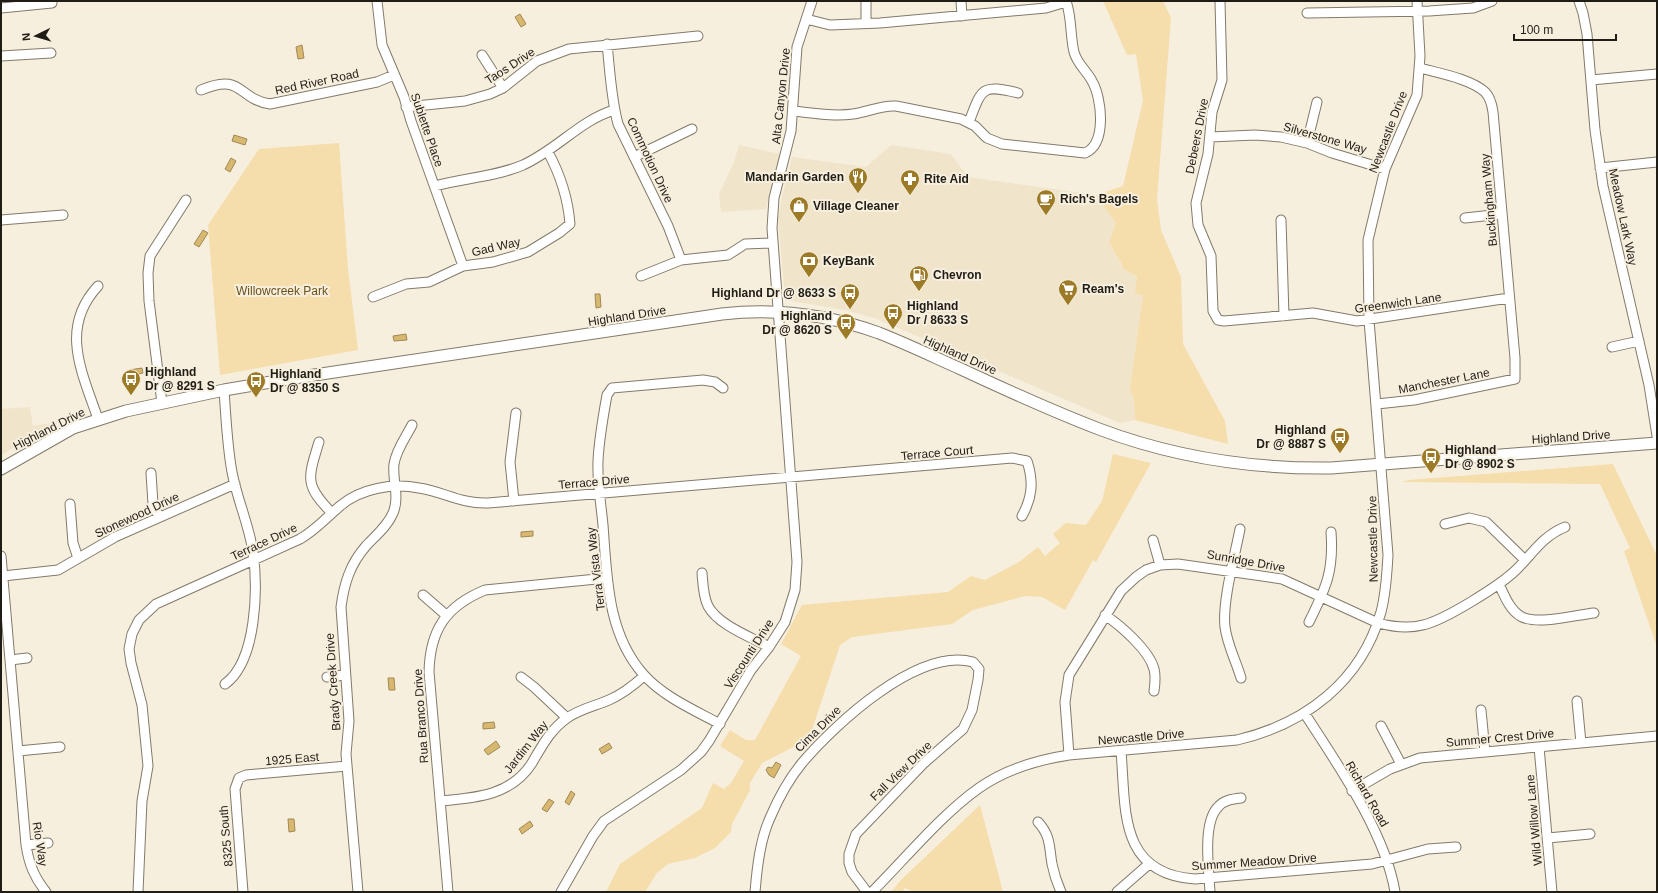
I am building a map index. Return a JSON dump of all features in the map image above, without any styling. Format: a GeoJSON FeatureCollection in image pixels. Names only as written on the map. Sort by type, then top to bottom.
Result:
{"type":"FeatureCollection","features":[{"type":"Feature","properties":{"kind":"main road","name":"Highland Drive"},"geometry":{"type":"LineString","coordinates":[[1,469],[61,434],[98,419],[126,410],[224,390],[464,352],[722,314],[778,313],[825,318],[877,333],[1098,429],[1149,445],[1211,459],[1276,467],[1331,468],[1657,443]]}},
{"type":"Feature","properties":{"kind":"street","name":"Sublette Place"},"geometry":{"type":"LineString","coordinates":[[377,1],[382,45],[435,186],[463,266]]}},
{"type":"Feature","properties":{"kind":"street","name":"Alta Canyon Drive"},"geometry":{"type":"LineString","coordinates":[[778,313],[772,243],[774,198],[788,146],[793,111],[797,47],[812,1]]}},
{"type":"Feature","properties":{"kind":"street"},"geometry":{"type":"LineString","coordinates":[[866,1],[866,23]]}},
{"type":"Feature","properties":{"kind":"street"},"geometry":{"type":"LineString","coordinates":[[961,1],[962,16]]}},
{"type":"Feature","properties":{"kind":"street","name":"Debeers Drive"},"geometry":{"type":"LineString","coordinates":[[1218,320],[1212,306],[1211,256],[1201,235],[1196,214],[1198,191],[1206,161],[1210,137],[1212,112],[1222,80],[1220,1]]}},
{"type":"Feature","properties":{"kind":"street","name":"Newcastle Drive"},"geometry":{"type":"LineString","coordinates":[[872,892],[960,803],[979,788],[1008,772],[1026,764],[1069,755],[1237,740],[1258,735],[1282,726],[1305,714],[1324,700],[1347,675],[1366,647],[1378,623],[1387,582],[1387,535],[1369,320],[1368,240],[1385,169],[1416,95],[1420,68],[1417,1]]}},
{"type":"Feature","properties":{"kind":"street"},"geometry":{"type":"LineString","coordinates":[[1307,13],[1417,11],[1473,8],[1492,1]]}},
{"type":"Feature","properties":{"kind":"street","name":"Meadow Lark Way"},"geometry":{"type":"LineString","coordinates":[[1578,1],[1585,23],[1600,168],[1639,341],[1653,384],[1657,436]]}},
{"type":"Feature","properties":{"kind":"street"},"geometry":{"type":"LineString","coordinates":[[793,111],[844,115],[890,106],[969,122],[987,138],[1002,144],[1078,153],[1091,150],[1096,145],[1100,114],[1099,103],[1093,82],[1074,54],[1070,17],[1066,2],[1046,8],[866,23],[830,25],[806,19]]}},
{"type":"Feature","properties":{"kind":"street"},"geometry":{"type":"LineString","coordinates":[[1,8],[52,3]]}},
{"type":"Feature","properties":{"kind":"street","name":"Taos Drive"},"geometry":{"type":"LineString","coordinates":[[406,107],[465,102],[490,94],[502,88],[537,61],[569,48],[698,36]]}},
{"type":"Feature","properties":{"kind":"street","name":"Commotion Drive"},"geometry":{"type":"LineString","coordinates":[[608,44],[614,110],[625,141],[668,226],[681,260]]}},
{"type":"Feature","properties":{"kind":"street"},"geometry":{"type":"LineString","coordinates":[[1,56],[52,53]]}},
{"type":"Feature","properties":{"kind":"street"},"geometry":{"type":"LineString","coordinates":[[482,55],[502,88]]}},
{"type":"Feature","properties":{"kind":"street","name":"Buckingham Way"},"geometry":{"type":"LineString","coordinates":[[1420,68],[1474,85],[1486,93],[1490,101],[1493,112],[1510,298],[1515,378]]}},
{"type":"Feature","properties":{"kind":"street"},"geometry":{"type":"LineString","coordinates":[[1591,80],[1657,74]]}},
{"type":"Feature","properties":{"kind":"street","name":"Red River Road"},"geometry":{"type":"LineString","coordinates":[[201,90],[213,85],[229,84],[256,100],[270,104],[377,82],[394,76]]}},
{"type":"Feature","properties":{"kind":"street"},"geometry":{"type":"LineString","coordinates":[[969,122],[977,100],[985,90],[997,88],[1018,93]]}},
{"type":"Feature","properties":{"kind":"street"},"geometry":{"type":"LineString","coordinates":[[1307,143],[1317,102]]}},
{"type":"Feature","properties":{"kind":"street"},"geometry":{"type":"LineString","coordinates":[[435,186],[456,180],[503,172],[548,152],[594,118],[614,110]]}},
{"type":"Feature","properties":{"kind":"street"},"geometry":{"type":"LineString","coordinates":[[634,157],[692,129]]}},
{"type":"Feature","properties":{"kind":"street","name":"Silverstone Way"},"geometry":{"type":"LineString","coordinates":[[1210,137],[1267,135],[1307,143],[1332,153],[1385,169]]}},
{"type":"Feature","properties":{"kind":"street","name":"Gad Way"},"geometry":{"type":"LineString","coordinates":[[373,297],[406,284],[428,282],[463,266],[492,262],[528,252],[559,233],[570,224],[569,210],[562,180],[548,152]]}},
{"type":"Feature","properties":{"kind":"street"},"geometry":{"type":"LineString","coordinates":[[1600,168],[1657,162]]}},
{"type":"Feature","properties":{"kind":"street"},"geometry":{"type":"LineString","coordinates":[[162,403],[149,301],[148,263],[150,256],[186,200]]}},
{"type":"Feature","properties":{"kind":"street"},"geometry":{"type":"LineString","coordinates":[[1466,218],[1502,214]]}},
{"type":"Feature","properties":{"kind":"street"},"geometry":{"type":"LineString","coordinates":[[1,220],[63,215]]}},
{"type":"Feature","properties":{"kind":"street"},"geometry":{"type":"LineString","coordinates":[[1281,220],[1284,316]]}},
{"type":"Feature","properties":{"kind":"street"},"geometry":{"type":"LineString","coordinates":[[641,276],[681,260],[728,255],[745,244],[772,243]]}},
{"type":"Feature","properties":{"kind":"street"},"geometry":{"type":"LineString","coordinates":[[98,286],[87,298],[79,317],[76,345],[80,366],[98,419]]}},
{"type":"Feature","properties":{"kind":"street","name":"Greenwich Lane"},"geometry":{"type":"LineString","coordinates":[[1218,320],[1224,321],[1313,314],[1348,321],[1369,320],[1510,298]]}},
{"type":"Feature","properties":{"kind":"street","name":"Viscounti Drive"},"geometry":{"type":"LineString","coordinates":[[561,892],[592,836],[604,821],[691,762],[705,747],[751,670],[769,647],[785,622],[791,607],[797,577],[778,313]]}},
{"type":"Feature","properties":{"kind":"street"},"geometry":{"type":"LineString","coordinates":[[1612,347],[1639,341]]}},
{"type":"Feature","properties":{"kind":"street","name":"Manchester Lane"},"geometry":{"type":"LineString","coordinates":[[1377,404],[1414,400],[1515,378]]}},
{"type":"Feature","properties":{"kind":"street","name":"Terra Vista Way"},"geometry":{"type":"LineString","coordinates":[[720,724],[668,696],[644,676],[634,662],[619,632],[609,597],[600,493],[599,450],[607,395],[612,388],[703,380],[715,382],[723,388]]}},
{"type":"Feature","properties":{"kind":"street"},"geometry":{"type":"LineString","coordinates":[[224,390],[230,463],[254,560],[252,629],[239,670],[232,679],[225,684]]}},
{"type":"Feature","properties":{"kind":"street"},"geometry":{"type":"LineString","coordinates":[[514,501],[510,462],[516,413]]}},
{"type":"Feature","properties":{"kind":"street","name":"Brady Creek Drive"},"geometry":{"type":"LineString","coordinates":[[358,892],[346,746],[349,721],[341,621],[343,592],[347,577],[358,556],[391,519],[394,510],[396,458],[412,425]]}},
{"type":"Feature","properties":{"kind":"street"},"geometry":{"type":"LineString","coordinates":[[319,442],[311,470],[312,487],[316,497],[332,513]]}},
{"type":"Feature","properties":{"kind":"street","name":"Terrace Court"},"geometry":{"type":"LineString","coordinates":[[790,476],[1012,458],[1020,459],[1027,461],[1031,475],[1032,489],[1028,505],[1022,516]]}},
{"type":"Feature","properties":{"kind":"street"},"geometry":{"type":"LineString","coordinates":[[151,473],[154,504],[159,517]]}},
{"type":"Feature","properties":{"kind":"street","name":"Terrace Drive"},"geometry":{"type":"LineString","coordinates":[[138,892],[142,800],[148,766],[142,705],[129,649],[132,634],[144,613],[156,604],[309,534],[332,513],[352,498],[364,492],[395,486],[424,489],[467,502],[514,501],[790,476]]}},
{"type":"Feature","properties":{"kind":"street","name":"Stonewood Drive"},"geometry":{"type":"LineString","coordinates":[[3,576],[58,570],[115,536],[235,484]]}},
{"type":"Feature","properties":{"kind":"street"},"geometry":{"type":"LineString","coordinates":[[70,504],[73,542],[78,558]]}},
{"type":"Feature","properties":{"kind":"street"},"geometry":{"type":"LineString","coordinates":[[1445,524],[1469,518],[1486,522],[1525,560]]}},
{"type":"Feature","properties":{"kind":"street","name":"Sunridge Drive"},"geometry":{"type":"LineString","coordinates":[[1069,755],[1065,702],[1070,675],[1105,615],[1126,586],[1146,570],[1160,565],[1184,564],[1232,570],[1282,579],[1378,623],[1400,627],[1429,624],[1499,584],[1518,569],[1544,539],[1554,531],[1565,527]]}},
{"type":"Feature","properties":{"kind":"street"},"geometry":{"type":"LineString","coordinates":[[1240,529],[1225,614],[1225,628],[1241,678]]}},
{"type":"Feature","properties":{"kind":"street"},"geometry":{"type":"LineString","coordinates":[[1309,622],[1322,597],[1330,573],[1332,562],[1331,532]]}},
{"type":"Feature","properties":{"kind":"street"},"geometry":{"type":"LineString","coordinates":[[1153,540],[1160,565]]}},
{"type":"Feature","properties":{"kind":"street","name":"Rio Way"},"geometry":{"type":"LineString","coordinates":[[1,556],[26,846],[31,869],[37,882],[46,892]]}},
{"type":"Feature","properties":{"kind":"street"},"geometry":{"type":"LineString","coordinates":[[702,573],[704,594],[712,612],[724,622],[769,647]]}},
{"type":"Feature","properties":{"kind":"street","name":"Rua Branco Drive"},"geometry":{"type":"LineString","coordinates":[[448,892],[429,672],[429,656],[432,642],[438,627],[446,615],[470,596],[485,590],[607,578]]}},
{"type":"Feature","properties":{"kind":"street"},"geometry":{"type":"LineString","coordinates":[[1499,584],[1511,607],[1522,616],[1545,619],[1594,613]]}},
{"type":"Feature","properties":{"kind":"street"},"geometry":{"type":"LineString","coordinates":[[424,595],[446,615]]}},
{"type":"Feature","properties":{"kind":"street"},"geometry":{"type":"LineString","coordinates":[[1105,615],[1115,622],[1150,658],[1155,675],[1154,691]]}},
{"type":"Feature","properties":{"kind":"street"},"geometry":{"type":"LineString","coordinates":[[10,660],[27,658]]}},
{"type":"Feature","properties":{"kind":"street","name":"Cima Drive"},"geometry":{"type":"LineString","coordinates":[[755,892],[763,839],[769,820],[789,782],[806,758],[860,705],[913,673],[946,662],[968,661],[977,665]]}},
{"type":"Feature","properties":{"kind":"street","name":"Fall View Drive"},"geometry":{"type":"LineString","coordinates":[[866,892],[852,872],[849,863],[849,854],[856,834],[924,763],[963,729],[972,710],[979,673],[977,665]]}},
{"type":"Feature","properties":{"kind":"street"},"geometry":{"type":"LineString","coordinates":[[327,677],[346,675]]}},
{"type":"Feature","properties":{"kind":"street","name":"Jardim Way"},"geometry":{"type":"LineString","coordinates":[[440,801],[484,796],[498,792],[511,784],[531,764],[546,739],[567,718],[621,694],[644,676]]}},
{"type":"Feature","properties":{"kind":"street"},"geometry":{"type":"LineString","coordinates":[[521,677],[567,718]]}},
{"type":"Feature","properties":{"kind":"street"},"geometry":{"type":"LineString","coordinates":[[1577,701],[1581,743]]}},
{"type":"Feature","properties":{"kind":"street"},"geometry":{"type":"LineString","coordinates":[[1481,710],[1485,752]]}},
{"type":"Feature","properties":{"kind":"street","name":"Richard Road"},"geometry":{"type":"LineString","coordinates":[[1305,714],[1371,824],[1387,860],[1395,892]]}},
{"type":"Feature","properties":{"kind":"street"},"geometry":{"type":"LineString","coordinates":[[1381,726],[1400,764]]}},
{"type":"Feature","properties":{"kind":"street","name":"Summer Crest Drive"},"geometry":{"type":"LineString","coordinates":[[1352,791],[1400,764],[1420,758],[1657,736]]}},
{"type":"Feature","properties":{"kind":"street"},"geometry":{"type":"LineString","coordinates":[[18,751],[60,747]]}},
{"type":"Feature","properties":{"kind":"street","name":"Wild Willow Lane"},"geometry":{"type":"LineString","coordinates":[[1540,747],[1552,892]]}},
{"type":"Feature","properties":{"kind":"street","name":"Summer Meadow Drive"},"geometry":{"type":"LineString","coordinates":[[1121,751],[1129,831],[1140,856],[1149,864],[1168,875],[1181,879],[1372,864],[1428,849],[1456,847]]}},
{"type":"Feature","properties":{"kind":"street","name":"1925 East"},"geometry":{"type":"LineString","coordinates":[[239,778],[246,775],[347,766]]}},
{"type":"Feature","properties":{"kind":"street","name":"8325 South"},"geometry":{"type":"LineString","coordinates":[[239,778],[234,788],[243,892]]}},
{"type":"Feature","properties":{"kind":"street"},"geometry":{"type":"LineString","coordinates":[[1210,892],[1208,842],[1213,815],[1218,807],[1229,800],[1241,798]]}},
{"type":"Feature","properties":{"kind":"street"},"geometry":{"type":"LineString","coordinates":[[1038,822],[1045,829],[1050,840],[1052,864],[1061,892]]}},
{"type":"Feature","properties":{"kind":"street"},"geometry":{"type":"LineString","coordinates":[[1548,838],[1590,834]]}},
{"type":"Feature","properties":{"kind":"street"},"geometry":{"type":"LineString","coordinates":[[26,846],[48,843]]}},
{"type":"Feature","properties":{"kind":"street"},"geometry":{"type":"LineString","coordinates":[[1117,892],[1149,864]]}},
{"type":"Feature","properties":{"kind":"shaded area"},"geometry":{"type":"Polygon","coordinates":[[[520,14],[526,24],[521,27],[515,17],[520,14]]]}},
{"type":"Feature","properties":{"kind":"shaded area"},"geometry":{"type":"Polygon","coordinates":[[[302,45],[304,58],[298,59],[296,47],[302,45]]]}},
{"type":"Feature","properties":{"kind":"shaded area"},"geometry":{"type":"Polygon","coordinates":[[[234,135],[247,139],[245,145],[232,141],[234,135]]]}},
{"type":"Feature","properties":{"kind":"shaded area"},"geometry":{"type":"Polygon","coordinates":[[[739,145],[780,154],[766,209],[721,212],[719,194],[734,162],[739,145]]]}},
{"type":"Feature","properties":{"kind":"shaded area"},"geometry":{"type":"Polygon","coordinates":[[[891,145],[951,154],[968,177],[1096,195],[1116,223],[1109,244],[1122,264],[1123,269],[1137,276],[1135,294],[1143,295],[1130,388],[1134,401],[1135,420],[1120,423],[877,319],[845,310],[791,301],[785,296],[778,219],[792,157],[866,167],[891,145]]]}},
{"type":"Feature","properties":{"kind":"shaded area"},"geometry":{"type":"Polygon","coordinates":[[[231,158],[236,161],[230,172],[225,169],[231,158]]]}},
{"type":"Feature","properties":{"kind":"shaded area"},"geometry":{"type":"Polygon","coordinates":[[[203,230],[208,233],[199,247],[194,244],[203,230]]]}},
{"type":"Feature","properties":{"kind":"shaded area"},"geometry":{"type":"Polygon","coordinates":[[[595,294],[600,294],[601,307],[596,308],[595,294]]]}},
{"type":"Feature","properties":{"kind":"shaded area"},"geometry":{"type":"Polygon","coordinates":[[[406,334],[407,340],[394,341],[393,336],[406,334]]]}},
{"type":"Feature","properties":{"kind":"shaded area"},"geometry":{"type":"Polygon","coordinates":[[[142,368],[143,373],[130,376],[129,370],[142,368]]]}},
{"type":"Feature","properties":{"kind":"shaded area"},"geometry":{"type":"Polygon","coordinates":[[[30,407],[33,426],[61,421],[1,455],[1,409],[30,407]]]}},
{"type":"Feature","properties":{"kind":"shaded area"},"geometry":{"type":"Polygon","coordinates":[[[533,531],[533,536],[521,537],[521,532],[533,531]]]}},
{"type":"Feature","properties":{"kind":"shaded area"},"geometry":{"type":"Polygon","coordinates":[[[388,678],[394,678],[395,690],[389,690],[388,678]]]}},
{"type":"Feature","properties":{"kind":"shaded area"},"geometry":{"type":"Polygon","coordinates":[[[494,722],[495,728],[483,729],[483,723],[494,722]]]}},
{"type":"Feature","properties":{"kind":"shaded area"},"geometry":{"type":"Polygon","coordinates":[[[496,741],[500,747],[488,755],[484,750],[496,741]]]}},
{"type":"Feature","properties":{"kind":"shaded area"},"geometry":{"type":"Polygon","coordinates":[[[609,743],[612,748],[602,754],[599,749],[609,743]]]}},
{"type":"Feature","properties":{"kind":"shaded area"},"geometry":{"type":"Polygon","coordinates":[[[776,762],[781,765],[774,778],[769,775],[766,770],[768,767],[772,768],[776,762]]]}},
{"type":"Feature","properties":{"kind":"shaded area"},"geometry":{"type":"Polygon","coordinates":[[[571,791],[575,794],[569,805],[565,802],[571,791]]]}},
{"type":"Feature","properties":{"kind":"shaded area"},"geometry":{"type":"Polygon","coordinates":[[[549,799],[554,802],[547,812],[542,809],[549,799]]]}},
{"type":"Feature","properties":{"kind":"shaded area"},"geometry":{"type":"Polygon","coordinates":[[[288,819],[294,819],[295,831],[289,832],[288,819]]]}},
{"type":"Feature","properties":{"kind":"shaded area"},"geometry":{"type":"Polygon","coordinates":[[[530,821],[533,826],[522,834],[519,829],[530,821]]]}},
{"type":"Feature","properties":{"kind":"green space"},"geometry":{"type":"Polygon","coordinates":[[[1103,1],[1163,1],[1171,18],[1157,199],[1161,230],[1181,277],[1183,344],[1225,421],[1228,444],[1135,420],[1134,401],[1130,388],[1143,295],[1135,294],[1137,276],[1123,269],[1122,264],[1109,243],[1116,223],[1096,195],[1123,186],[1143,101],[1136,54],[1127,55],[1103,1]]]}},
{"type":"Feature","properties":{"kind":"green space","name":"Willowcreek Park"},"geometry":{"type":"Polygon","coordinates":[[[339,143],[348,269],[358,350],[220,375],[208,225],[259,149],[339,143]]]}},
{"type":"Feature","properties":{"kind":"green space"},"geometry":{"type":"Polygon","coordinates":[[[1113,454],[1151,463],[1096,562],[1093,560],[1065,610],[1042,597],[1025,596],[973,610],[952,624],[852,637],[840,645],[809,739],[762,763],[750,783],[750,790],[732,824],[731,832],[715,848],[695,858],[668,864],[657,873],[645,892],[606,892],[620,864],[702,808],[713,783],[724,789],[731,783],[744,761],[720,746],[730,730],[746,740],[755,740],[801,656],[781,644],[802,605],[948,592],[971,576],[985,580],[1019,562],[1038,547],[1045,556],[1060,543],[1053,534],[1066,523],[1086,525],[1102,501],[1113,454]]]}},
{"type":"Feature","properties":{"kind":"green space"},"geometry":{"type":"Polygon","coordinates":[[[1613,464],[1657,556],[1657,647],[1624,551],[1630,548],[1600,484],[1402,482],[1409,480],[1613,464]]]}},
{"type":"Feature","properties":{"kind":"green space"},"geometry":{"type":"Polygon","coordinates":[[[980,805],[1003,892],[914,892],[905,888],[902,892],[891,892],[901,880],[980,805]]]}},
{"type":"Feature","properties":{"kind":"place","name":"Mandarin Garden"},"geometry":{"type":"Point","coordinates":[858,194]}},
{"type":"Feature","properties":{"kind":"place","name":"Rite Aid"},"geometry":{"type":"Point","coordinates":[910,196]}},
{"type":"Feature","properties":{"kind":"place","name":"Rich's Bagels"},"geometry":{"type":"Point","coordinates":[1046,216]}},
{"type":"Feature","properties":{"kind":"place","name":"Village Cleaner"},"geometry":{"type":"Point","coordinates":[799,223]}},
{"type":"Feature","properties":{"kind":"place","name":"KeyBank"},"geometry":{"type":"Point","coordinates":[809,278]}},
{"type":"Feature","properties":{"kind":"place","name":"Chevron"},"geometry":{"type":"Point","coordinates":[919,292]}},
{"type":"Feature","properties":{"kind":"place","name":"Ream's"},"geometry":{"type":"Point","coordinates":[1068,306]}},
{"type":"Feature","properties":{"kind":"place","name":"Highland Dr @ 8633 S"},"geometry":{"type":"Point","coordinates":[850,310]}},
{"type":"Feature","properties":{"kind":"place","name":"Highland Dr / 8633 S"},"geometry":{"type":"Point","coordinates":[893,330]}},
{"type":"Feature","properties":{"kind":"place","name":"Highland Dr @ 8620 S"},"geometry":{"type":"Point","coordinates":[846,340]}},
{"type":"Feature","properties":{"kind":"place","name":"Highland Dr @ 8291 S"},"geometry":{"type":"Point","coordinates":[131,396]}},
{"type":"Feature","properties":{"kind":"place","name":"Highland Dr @ 8350 S"},"geometry":{"type":"Point","coordinates":[256,398]}},
{"type":"Feature","properties":{"kind":"place","name":"Highland Dr @ 8887 S"},"geometry":{"type":"Point","coordinates":[1340,454]}},
{"type":"Feature","properties":{"kind":"place","name":"Highland Dr @ 8902 S"},"geometry":{"type":"Point","coordinates":[1431,474]}}]}
